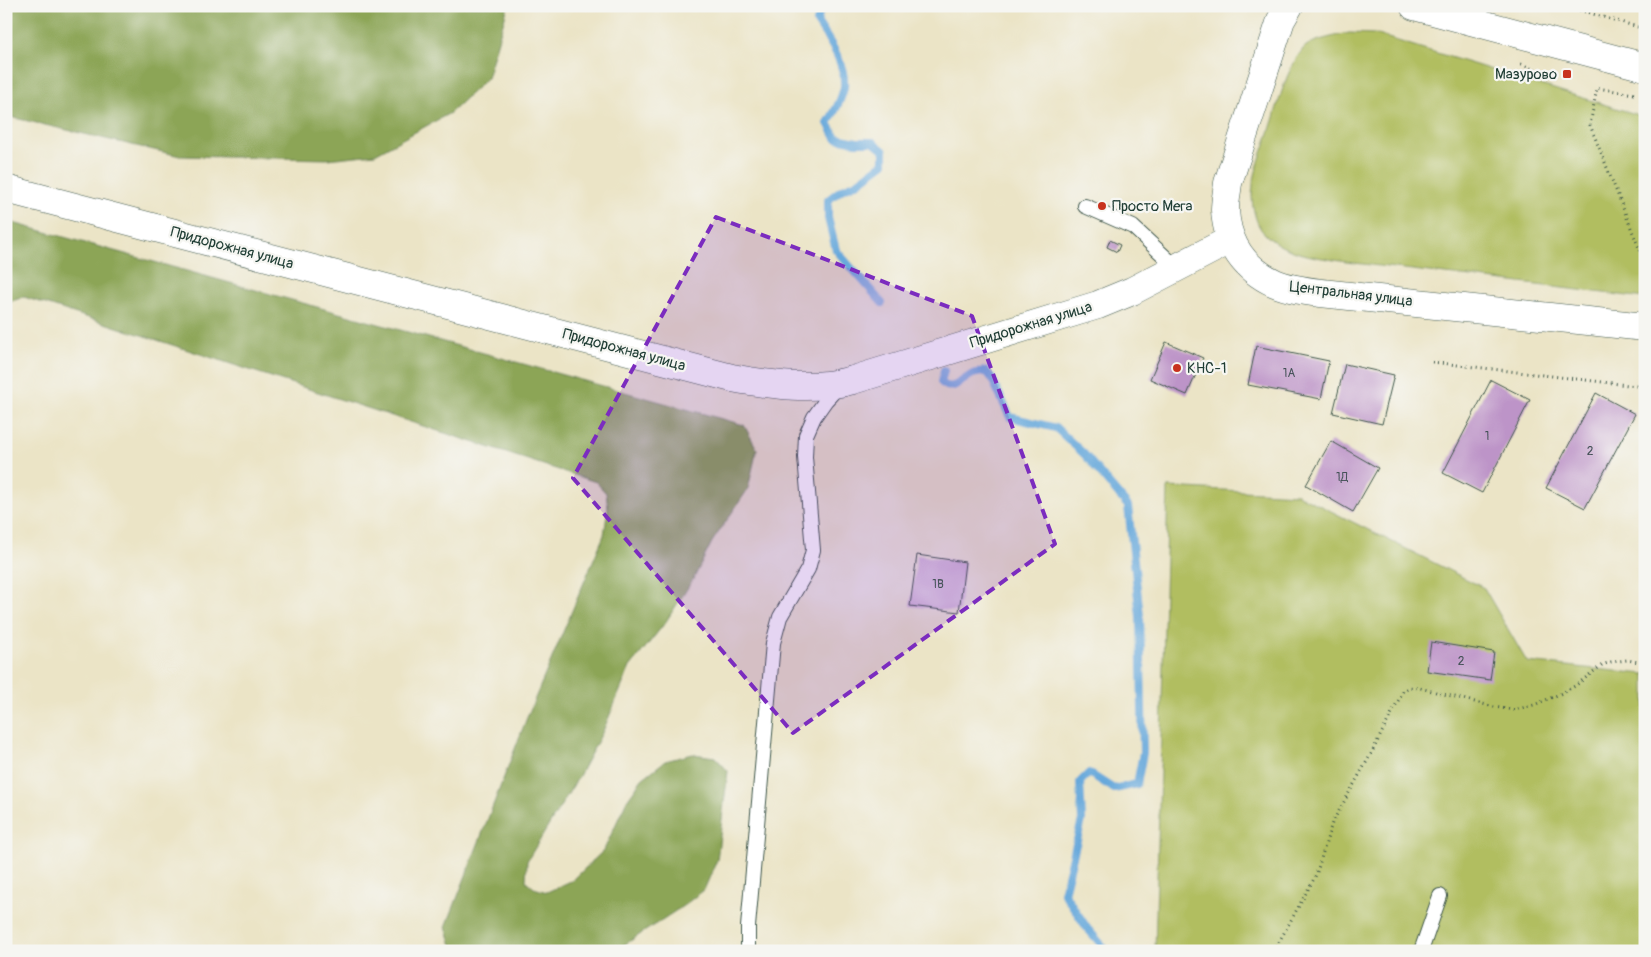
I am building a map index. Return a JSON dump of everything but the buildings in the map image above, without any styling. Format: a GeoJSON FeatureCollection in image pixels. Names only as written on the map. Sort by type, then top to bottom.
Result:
{"type":"FeatureCollection","features":[{"type":"Feature","properties":{"kind":"street","name":"Центральная улица"},"geometry":{"type":"LineString","coordinates":[[1289,6],[1281,20],[1228,183],[1225,208],[1230,240],[1249,266],[1260,275],[1276,283],[1295,289],[1320,293],[1645,327]]}},
{"type":"Feature","properties":{"kind":"street"},"geometry":{"type":"LineString","coordinates":[[1414,6],[1645,67]]}},
{"type":"Feature","properties":{"kind":"street","name":"Придорожная улица"},"geometry":{"type":"LineString","coordinates":[[6,189],[732,378],[807,386],[842,383],[1098,305],[1132,291],[1230,240]]}},
{"type":"Feature","properties":{"kind":"lane"},"geometry":{"type":"LineString","coordinates":[[1085,206],[1133,227],[1177,268]]}},
{"type":"Feature","properties":{"kind":"lane"},"geometry":{"type":"LineString","coordinates":[[748,951],[748,927],[774,643],[780,617],[808,569],[813,550],[805,456],[806,435],[814,417],[826,400],[842,383]]}},
{"type":"Feature","properties":{"kind":"lane"},"geometry":{"type":"LineString","coordinates":[[1421,951],[1440,896]]}},
{"type":"Feature","properties":{"kind":"path"},"geometry":{"type":"LineString","coordinates":[[1566,6],[1645,29]]}},
{"type":"Feature","properties":{"kind":"path"},"geometry":{"type":"LineString","coordinates":[[1635,94],[1597,88],[1590,124],[1645,263]]}},
{"type":"Feature","properties":{"kind":"path"},"geometry":{"type":"LineString","coordinates":[[1432,362],[1645,387]]}},
{"type":"Feature","properties":{"kind":"path"},"geometry":{"type":"LineString","coordinates":[[1274,951],[1316,875],[1332,823],[1371,754],[1403,691],[1409,687],[1420,688],[1494,708],[1514,710],[1534,705],[1562,693],[1575,686],[1602,665],[1627,660],[1645,664]]}},
{"type":"Feature","properties":{"kind":"highlighted area"},"geometry":{"type":"Polygon","coordinates":[[[716,217],[972,316],[1055,544],[793,733],[573,478],[716,217]]]}},
{"type":"Feature","properties":{"kind":"green space"},"geometry":{"type":"Polygon","coordinates":[[[6,6],[508,6],[487,78],[450,113],[375,154],[327,159],[180,156],[6,116],[6,6]]]}},
{"type":"Feature","properties":{"kind":"green space"},"geometry":{"type":"Polygon","coordinates":[[[1349,33],[1375,34],[1645,117],[1645,298],[1346,262],[1292,251],[1282,247],[1265,234],[1259,226],[1254,211],[1252,195],[1254,179],[1287,77],[1306,46],[1349,33]]]}},
{"type":"Feature","properties":{"kind":"green space"},"geometry":{"type":"Polygon","coordinates":[[[6,221],[744,425],[757,449],[748,489],[712,542],[694,578],[665,623],[630,667],[603,731],[579,776],[527,861],[526,881],[534,888],[547,892],[573,880],[604,850],[627,800],[642,779],[665,761],[693,754],[715,757],[728,771],[717,860],[704,890],[615,951],[454,951],[446,927],[528,715],[604,535],[608,508],[606,493],[596,482],[24,297],[6,303],[6,221]]]}},
{"type":"Feature","properties":{"kind":"green space"},"geometry":{"type":"Polygon","coordinates":[[[1168,487],[1297,494],[1484,588],[1527,662],[1645,674],[1645,951],[1155,951],[1168,487]]]}},
{"type":"Feature","properties":{"kind":"waterway"},"geometry":{"type":"LineString","coordinates":[[821,6],[817,22],[840,61],[844,78],[842,96],[828,123],[836,138],[857,142],[873,142],[884,151],[884,163],[857,183],[841,190],[828,200],[828,218],[836,250],[882,303]]}},
{"type":"Feature","properties":{"kind":"waterway"},"geometry":{"type":"LineString","coordinates":[[944,371],[941,382],[949,387],[973,374],[986,371],[991,377],[1010,417],[1056,428],[1084,454],[1128,506],[1140,616],[1143,753],[1137,784],[1114,789],[1089,773],[1080,782],[1082,820],[1064,893],[1087,928],[1107,951]]}},
{"type":"Feature","properties":{"kind":"place","name":"Мазурово"},"geometry":{"type":"Point","coordinates":[1567,74]}},
{"type":"Feature","properties":{"kind":"place","name":"Просто Мега"},"geometry":{"type":"Point","coordinates":[1102,206]}},
{"type":"Feature","properties":{"kind":"place","name":"КНС-1"},"geometry":{"type":"Point","coordinates":[1177,368]}}]}
